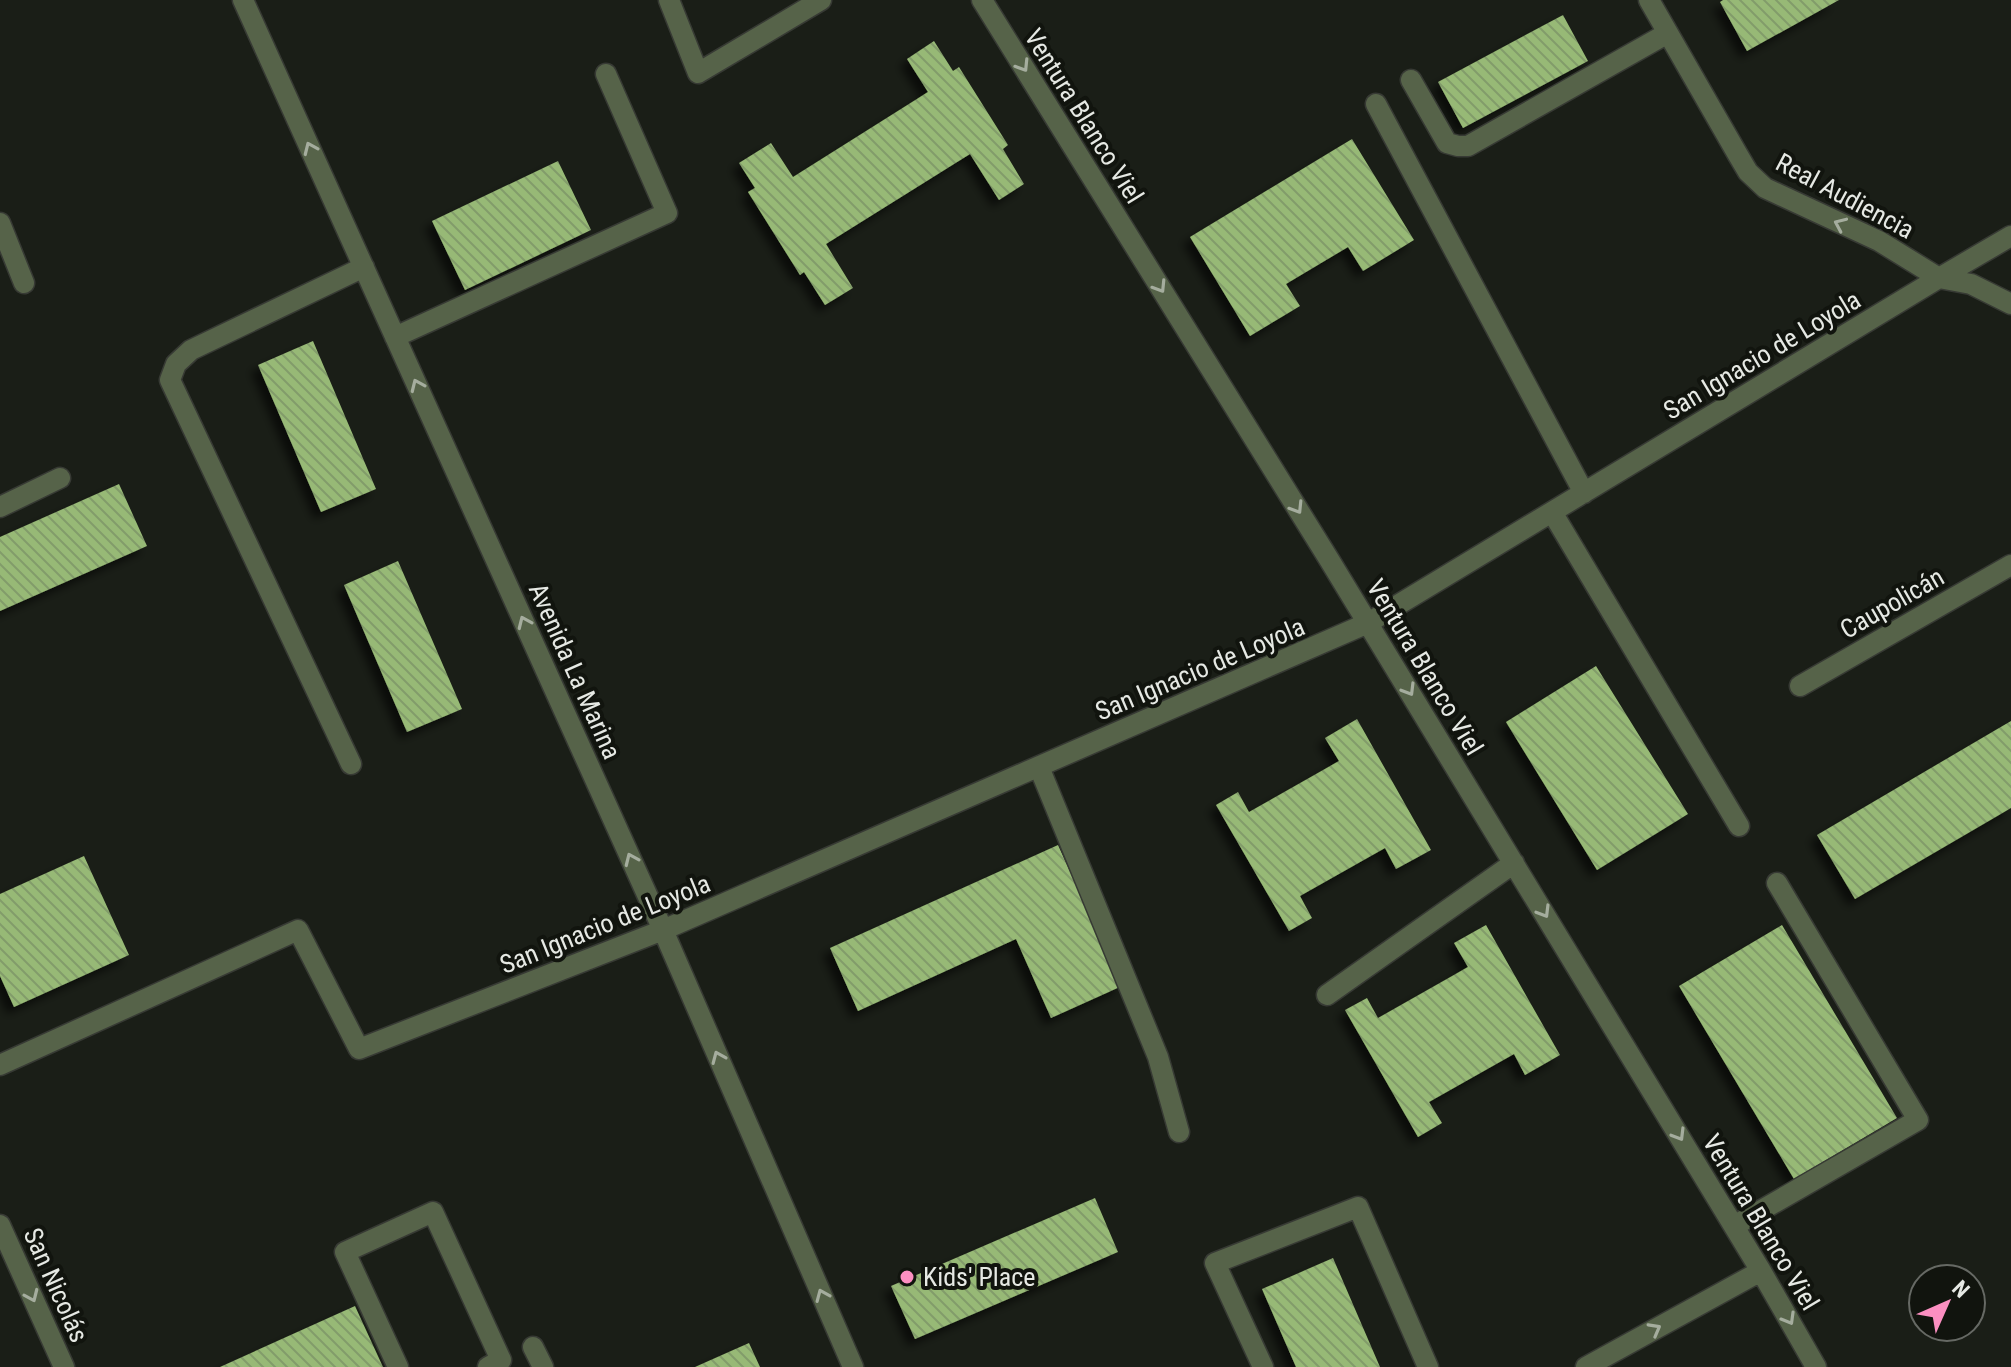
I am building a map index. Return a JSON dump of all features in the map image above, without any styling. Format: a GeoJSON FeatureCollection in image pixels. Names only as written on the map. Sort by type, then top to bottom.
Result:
{"type":"FeatureCollection","features":[{"type":"Feature","properties":{"kind":"street","name":"Avenida La Marina"},"geometry":{"type":"LineString","coordinates":[[243,0],[663,930],[853,1367]]}},
{"type":"Feature","properties":{"kind":"street"},"geometry":{"type":"LineString","coordinates":[[669,0],[698,73],[821,0]]}},
{"type":"Feature","properties":{"kind":"street","name":"Ventura Blanco Viel"},"geometry":{"type":"LineString","coordinates":[[982,0],[1368,623],[1734,1226],[1816,1367]]}},
{"type":"Feature","properties":{"kind":"street","name":"Real Audiencia"},"geometry":{"type":"LineString","coordinates":[[1656,2],[1668,33],[1738,155],[1748,172],[1765,188],[1879,241],[1939,278],[1971,284],[2011,304]]}},
{"type":"Feature","properties":{"kind":"street"},"geometry":{"type":"LineString","coordinates":[[1411,80],[1447,143],[1468,146],[1668,33]]}},
{"type":"Feature","properties":{"kind":"street"},"geometry":{"type":"LineString","coordinates":[[395,337],[667,213],[606,74]]}},
{"type":"Feature","properties":{"kind":"street"},"geometry":{"type":"LineString","coordinates":[[1376,104],[1584,493]]}},
{"type":"Feature","properties":{"kind":"street"},"geometry":{"type":"LineString","coordinates":[[0,223],[24,283]]}},
{"type":"Feature","properties":{"kind":"street","name":"San Ignacio de Loyola"},"geometry":{"type":"LineString","coordinates":[[0,1065],[298,930],[359,1049],[663,930],[1368,623],[2011,236]]}},
{"type":"Feature","properties":{"kind":"street"},"geometry":{"type":"LineString","coordinates":[[351,764],[170,380],[176,364],[191,350],[364,267]]}},
{"type":"Feature","properties":{"kind":"street"},"geometry":{"type":"LineString","coordinates":[[0,507],[60,478]]}},
{"type":"Feature","properties":{"kind":"street"},"geometry":{"type":"LineString","coordinates":[[1552,512],[1739,826]]}},
{"type":"Feature","properties":{"kind":"street","name":"Caupolicán"},"geometry":{"type":"LineString","coordinates":[[1800,686],[2011,565]]}},
{"type":"Feature","properties":{"kind":"street"},"geometry":{"type":"LineString","coordinates":[[1039,767],[1158,1057],[1179,1132]]}},
{"type":"Feature","properties":{"kind":"street"},"geometry":{"type":"LineString","coordinates":[[1327,995],[1514,863]]}},
{"type":"Feature","properties":{"kind":"street"},"geometry":{"type":"LineString","coordinates":[[1734,1226],[1918,1120],[1777,883]]}},
{"type":"Feature","properties":{"kind":"street"},"geometry":{"type":"LineString","coordinates":[[1263,1367],[1215,1263],[1358,1207],[1428,1367]]}},
{"type":"Feature","properties":{"kind":"street"},"geometry":{"type":"LineString","coordinates":[[398,1367],[345,1252],[433,1212],[501,1360],[488,1367]]}},
{"type":"Feature","properties":{"kind":"street","name":"San Nicolás"},"geometry":{"type":"LineString","coordinates":[[0,1225],[58,1365]]}},
{"type":"Feature","properties":{"kind":"street"},"geometry":{"type":"LineString","coordinates":[[1586,1367],[1761,1271]]}},
{"type":"Feature","properties":{"kind":"street"},"geometry":{"type":"LineString","coordinates":[[533,1347],[543,1367]]}},
{"type":"Feature","properties":{"kind":"building"},"geometry":{"type":"Polygon","coordinates":[[[1839,0],[1747,51],[1720,2],[1839,0]]]}},
{"type":"Feature","properties":{"kind":"building"},"geometry":{"type":"Polygon","coordinates":[[[1563,15],[1588,61],[1463,128],[1438,82],[1563,15]]]}},
{"type":"Feature","properties":{"kind":"building"},"geometry":{"type":"Polygon","coordinates":[[[934,41],[953,71],[959,67],[1008,145],[1003,149],[1024,184],[999,200],[970,154],[826,244],[853,288],[825,305],[804,272],[800,275],[748,192],[755,188],[739,163],[771,143],[793,177],[928,92],[907,59],[934,41]]]}},
{"type":"Feature","properties":{"kind":"building"},"geometry":{"type":"Polygon","coordinates":[[[1352,139],[1414,240],[1363,271],[1348,247],[1286,284],[1300,306],[1250,336],[1190,237],[1352,139]]]}},
{"type":"Feature","properties":{"kind":"building"},"geometry":{"type":"Polygon","coordinates":[[[558,161],[591,230],[465,290],[432,221],[558,161]]]}},
{"type":"Feature","properties":{"kind":"building"},"geometry":{"type":"Polygon","coordinates":[[[313,341],[376,489],[321,512],[258,365],[313,341]]]}},
{"type":"Feature","properties":{"kind":"building"},"geometry":{"type":"Polygon","coordinates":[[[119,484],[147,546],[0,611],[0,537],[119,484]]]}},
{"type":"Feature","properties":{"kind":"building"},"geometry":{"type":"Polygon","coordinates":[[[398,561],[462,709],[407,732],[344,585],[398,561]]]}},
{"type":"Feature","properties":{"kind":"building"},"geometry":{"type":"Polygon","coordinates":[[[1596,666],[1688,814],[1597,870],[1506,722],[1596,666]]]}},
{"type":"Feature","properties":{"kind":"building"},"geometry":{"type":"Polygon","coordinates":[[[1357,719],[1431,850],[1396,869],[1385,848],[1300,896],[1312,918],[1289,931],[1216,805],[1238,792],[1249,812],[1339,761],[1325,738],[1357,719]]]}},
{"type":"Feature","properties":{"kind":"building"},"geometry":{"type":"Polygon","coordinates":[[[2011,721],[2011,808],[1855,899],[1817,835],[2011,721]]]}},
{"type":"Feature","properties":{"kind":"building"},"geometry":{"type":"Polygon","coordinates":[[[1058,845],[1122,986],[1051,1018],[1016,939],[858,1011],[830,948],[1058,845]]]}},
{"type":"Feature","properties":{"kind":"building"},"geometry":{"type":"Polygon","coordinates":[[[84,856],[129,955],[14,1007],[0,976],[0,894],[84,856]]]}},
{"type":"Feature","properties":{"kind":"building"},"geometry":{"type":"Polygon","coordinates":[[[1486,925],[1560,1055],[1525,1075],[1514,1054],[1429,1102],[1442,1123],[1418,1137],[1345,1010],[1367,998],[1378,1018],[1468,967],[1454,943],[1486,925]]]}},
{"type":"Feature","properties":{"kind":"building"},"geometry":{"type":"Polygon","coordinates":[[[1782,925],[1897,1118],[1794,1179],[1679,986],[1782,925]]]}},
{"type":"Feature","properties":{"kind":"building"},"geometry":{"type":"Polygon","coordinates":[[[1095,1198],[1118,1252],[915,1339],[891,1286],[1095,1198]]]}},
{"type":"Feature","properties":{"kind":"building"},"geometry":{"type":"Polygon","coordinates":[[[1333,1258],[1380,1367],[1296,1367],[1262,1289],[1333,1258]]]}},
{"type":"Feature","properties":{"kind":"building"},"geometry":{"type":"Polygon","coordinates":[[[355,1306],[383,1367],[220,1367],[355,1306]]]}},
{"type":"Feature","properties":{"kind":"building"},"geometry":{"type":"Polygon","coordinates":[[[749,1343],[760,1367],[695,1367],[749,1343]]]}},
{"type":"Feature","properties":{"kind":"place","name":"Kids' Place"},"geometry":{"type":"Point","coordinates":[907,1277]}}]}
